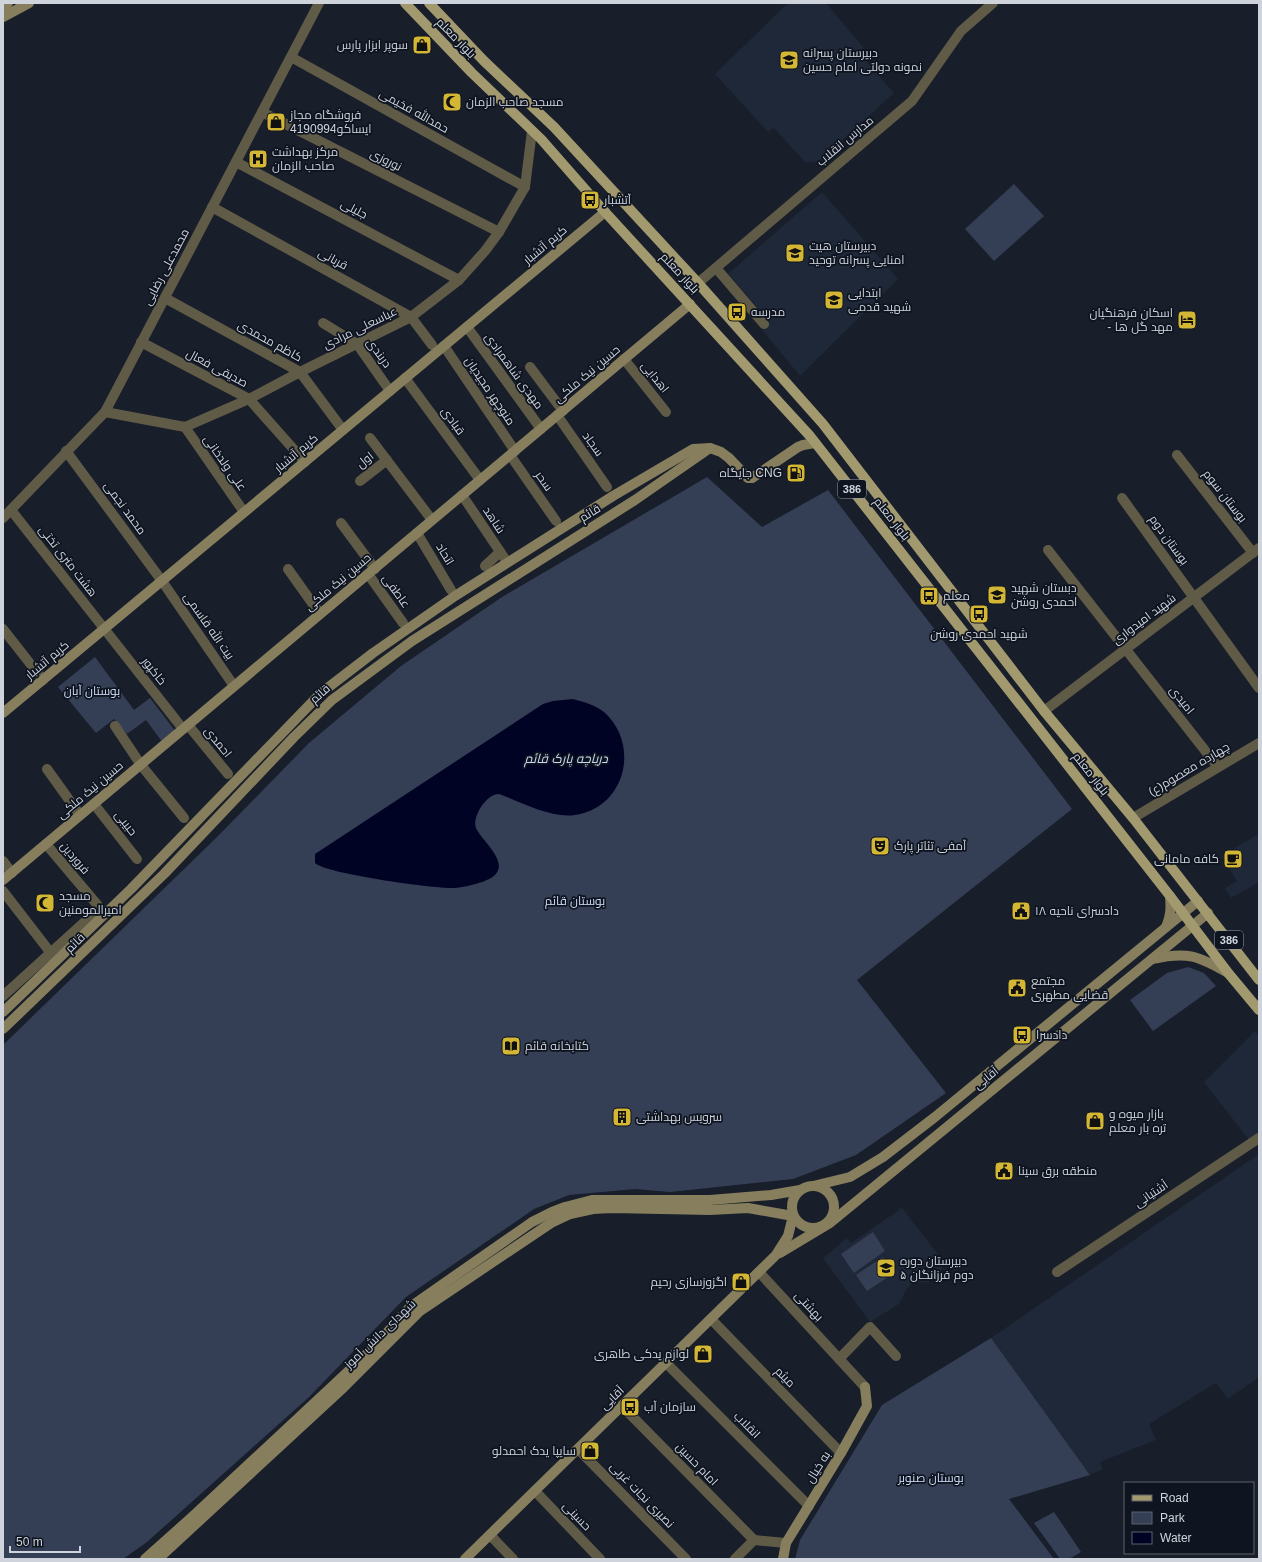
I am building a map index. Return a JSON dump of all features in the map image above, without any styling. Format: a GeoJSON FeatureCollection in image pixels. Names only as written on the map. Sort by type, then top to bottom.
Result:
{"type":"FeatureCollection","features":[{"type":"Feature","properties":{"kind":"main road"},"geometry":{"type":"LineString","coordinates":[[3,8],[8,3]]}},
{"type":"Feature","properties":{"kind":"main road"},"geometry":{"type":"LineString","coordinates":[[3,17],[29,3]]}},
{"type":"Feature","properties":{"kind":"main road","name":"بلوار معلم"},"geometry":{"type":"LineString","coordinates":[[404,3],[472,73],[532,131],[816,443],[1170,896],[1229,974],[1259,1010]]}},
{"type":"Feature","properties":{"kind":"main road","name":"بلوار معلم"},"geometry":{"type":"LineString","coordinates":[[429,3],[484,61],[554,127],[698,283],[823,424],[1044,711],[1133,818],[1259,980]]}},
{"type":"Feature","properties":{"kind":"main road","name":"کریم آتشبار"},"geometry":{"type":"LineString","coordinates":[[3,713],[605,212]]}},
{"type":"Feature","properties":{"kind":"main road","name":"حسین نیک ملکی"},"geometry":{"type":"LineString","coordinates":[[3,880],[690,304]]}},
{"type":"Feature","properties":{"kind":"main road"},"geometry":{"type":"LineString","coordinates":[[710,448],[721,452],[729,458],[748,478],[752,478],[798,447],[816,443]]}},
{"type":"Feature","properties":{"kind":"main road","name":"قائم"},"geometry":{"type":"LineString","coordinates":[[3,1012],[131,889],[321,693],[373,653],[413,625],[613,496],[693,449],[710,448]]}},
{"type":"Feature","properties":{"kind":"main road","name":"قائم"},"geometry":{"type":"LineString","coordinates":[[3,1029],[164,874],[294,737],[332,700],[412,641],[635,500],[710,448]]}},
{"type":"Feature","properties":{"kind":"main road"},"geometry":{"type":"LineString","coordinates":[[1165,928],[1169,920],[1171,910],[1170,896]]}},
{"type":"Feature","properties":{"kind":"main road","name":"آقایی"},"geometry":{"type":"LineString","coordinates":[[813,1186],[850,1176],[883,1157],[941,1112],[1198,901]]}},
{"type":"Feature","properties":{"kind":"main road","name":"آقایی"},"geometry":{"type":"LineString","coordinates":[[776,1255],[830,1222],[1208,913]]}},
{"type":"Feature","properties":{"kind":"main road"},"geometry":{"type":"LineString","coordinates":[[1149,960],[1169,956],[1188,955],[1199,958],[1229,974]]}},
{"type":"Feature","properties":{"kind":"main road"},"geometry":{"type":"LineString","coordinates":[[710,1205],[800,1190],[806,1187],[820,1187],[831,1196],[834,1203],[832,1217],[822,1227],[809,1228],[802,1226],[793,1216],[791,1209],[792,1202],[800,1190]]}},
{"type":"Feature","properties":{"kind":"main road"},"geometry":{"type":"LineString","coordinates":[[145,1559],[374,1347],[410,1307],[532,1222],[565,1207],[592,1200],[748,1208],[793,1216]]}},
{"type":"Feature","properties":{"kind":"main road","name":"شهدای دانش آموز"},"geometry":{"type":"LineString","coordinates":[[158,1559],[343,1388],[420,1311],[551,1223],[570,1214],[593,1209],[710,1205]]}},
{"type":"Feature","properties":{"kind":"main road","name":"آقایی"},"geometry":{"type":"LineString","coordinates":[[466,1559],[776,1255],[788,1236],[793,1216]]}},
{"type":"Feature","properties":{"kind":"main road","name":"به خیال"},"geometry":{"type":"LineString","coordinates":[[782,1559],[786,1543],[841,1453],[867,1406],[865,1387]]}},
{"type":"Feature","properties":{"kind":"street","name":"محمدعلی رضایی"},"geometry":{"type":"LineString","coordinates":[[3,518],[105,412],[319,3]]}},
{"type":"Feature","properties":{"kind":"street","name":"مدارس انقلاب"},"geometry":{"type":"LineString","coordinates":[[698,283],[912,102],[961,31],[993,3]]}},
{"type":"Feature","properties":{"kind":"street","name":"حمدالله فخیمی"},"geometry":{"type":"LineString","coordinates":[[291,57],[525,187]]}},
{"type":"Feature","properties":{"kind":"street","name":"نوروزی"},"geometry":{"type":"LineString","coordinates":[[262,112],[499,232]]}},
{"type":"Feature","properties":{"kind":"street","name":"عباسعلی مرادی"},"geometry":{"type":"LineString","coordinates":[[185,428],[249,399],[411,317],[459,280],[485,251],[499,232],[525,187],[532,131]]}},
{"type":"Feature","properties":{"kind":"street","name":"جلیلی"},"geometry":{"type":"LineString","coordinates":[[236,162],[459,280]]}},
{"type":"Feature","properties":{"kind":"street","name":"قربانی"},"geometry":{"type":"LineString","coordinates":[[212,207],[411,317],[432,345]]}},
{"type":"Feature","properties":{"kind":"street"},"geometry":{"type":"LineString","coordinates":[[716,268],[764,324]]}},
{"type":"Feature","properties":{"kind":"street","name":"کاظم محمدی"},"geometry":{"type":"LineString","coordinates":[[165,298],[300,372],[343,430]]}},
{"type":"Feature","properties":{"kind":"street","name":"دربندی"},"geometry":{"type":"LineString","coordinates":[[323,323],[357,344],[390,391]]}},
{"type":"Feature","properties":{"kind":"street","name":"مهدی شاهمرادی"},"geometry":{"type":"LineString","coordinates":[[467,327],[541,429]]}},
{"type":"Feature","properties":{"kind":"street","name":"صدیقی فعال"},"geometry":{"type":"LineString","coordinates":[[142,342],[249,399],[304,462]]}},
{"type":"Feature","properties":{"kind":"street","name":"منوچهر مجیدیان"},"geometry":{"type":"LineString","coordinates":[[444,346],[512,453]]}},
{"type":"Feature","properties":{"kind":"street","name":"اهدایی"},"geometry":{"type":"LineString","coordinates":[[624,359],[666,412]]}},
{"type":"Feature","properties":{"kind":"street","name":"سجاد"},"geometry":{"type":"LineString","coordinates":[[530,367],[607,487]]}},
{"type":"Feature","properties":{"kind":"street","name":"قبادی"},"geometry":{"type":"LineString","coordinates":[[405,378],[480,480]]}},
{"type":"Feature","properties":{"kind":"street"},"geometry":{"type":"LineString","coordinates":[[105,412],[185,428]]}},
{"type":"Feature","properties":{"kind":"street","name":"علی ولدخانی"},"geometry":{"type":"LineString","coordinates":[[185,428],[244,512]]}},
{"type":"Feature","properties":{"kind":"street"},"geometry":{"type":"LineString","coordinates":[[370,438],[432,520]]}},
{"type":"Feature","properties":{"kind":"street","name":"محمد نجمی"},"geometry":{"type":"LineString","coordinates":[[66,451],[162,581]]}},
{"type":"Feature","properties":{"kind":"street","name":"سحر"},"geometry":{"type":"LineString","coordinates":[[512,453],[556,521]]}},
{"type":"Feature","properties":{"kind":"street","name":"بوستان سوم"},"geometry":{"type":"LineString","coordinates":[[1177,455],[1256,550]]}},
{"type":"Feature","properties":{"kind":"street","name":"اول"},"geometry":{"type":"LineString","coordinates":[[360,481],[387,460]]}},
{"type":"Feature","properties":{"kind":"street","name":"شاهد"},"geometry":{"type":"LineString","coordinates":[[462,495],[503,556],[485,566]]}},
{"type":"Feature","properties":{"kind":"street","name":"بوستان دوم"},"geometry":{"type":"LineString","coordinates":[[1122,498],[1259,688]]}},
{"type":"Feature","properties":{"kind":"street","name":"هشت متری تختی"},"geometry":{"type":"LineString","coordinates":[[11,510],[105,628]]}},
{"type":"Feature","properties":{"kind":"street","name":"عاطفی"},"geometry":{"type":"LineString","coordinates":[[341,523],[403,623]]}},
{"type":"Feature","properties":{"kind":"street","name":"اتحاد"},"geometry":{"type":"LineString","coordinates":[[417,533],[451,590]]}},
{"type":"Feature","properties":{"kind":"street","name":"امیدی"},"geometry":{"type":"LineString","coordinates":[[1048,550],[1218,767]]}},
{"type":"Feature","properties":{"kind":"street","name":"شهيد امیدواری"},"geometry":{"type":"LineString","coordinates":[[1044,711],[1256,550]]}},
{"type":"Feature","properties":{"kind":"street"},"geometry":{"type":"LineString","coordinates":[[288,569],[320,614]]}},
{"type":"Feature","properties":{"kind":"street","name":"بیت الله قاسمی"},"geometry":{"type":"LineString","coordinates":[[162,581],[234,686]]}},
{"type":"Feature","properties":{"kind":"street","name":"خاکپور"},"geometry":{"type":"LineString","coordinates":[[105,628],[186,727]]}},
{"type":"Feature","properties":{"kind":"street"},"geometry":{"type":"LineString","coordinates":[[3,629],[42,680]]}},
{"type":"Feature","properties":{"kind":"street"},"geometry":{"type":"LineString","coordinates":[[115,726],[141,765],[184,818]]}},
{"type":"Feature","properties":{"kind":"street","name":"احمدی"},"geometry":{"type":"LineString","coordinates":[[186,727],[228,774]]}},
{"type":"Feature","properties":{"kind":"street","name":"چهارده معصوم(ع)"},"geometry":{"type":"LineString","coordinates":[[1133,818],[1259,743]]}},
{"type":"Feature","properties":{"kind":"street"},"geometry":{"type":"LineString","coordinates":[[47,769],[80,815]]}},
{"type":"Feature","properties":{"kind":"street","name":"حبیبی"},"geometry":{"type":"LineString","coordinates":[[94,804],[137,859]]}},
{"type":"Feature","properties":{"kind":"street","name":"فروردین"},"geometry":{"type":"LineString","coordinates":[[46,844],[100,908],[50,952]]}},
{"type":"Feature","properties":{"kind":"street"},"geometry":{"type":"LineString","coordinates":[[3,861],[12,873]]}},
{"type":"Feature","properties":{"kind":"street"},"geometry":{"type":"LineString","coordinates":[[3,891],[50,952],[5,991]]}},
{"type":"Feature","properties":{"kind":"street","name":"آشتیانی"},"geometry":{"type":"LineString","coordinates":[[1057,1272],[1259,1138]]}},
{"type":"Feature","properties":{"kind":"street","name":"بهشتی"},"geometry":{"type":"LineString","coordinates":[[759,1272],[865,1387]]}},
{"type":"Feature","properties":{"kind":"street","name":"میثم"},"geometry":{"type":"LineString","coordinates":[[711,1319],[841,1453]]}},
{"type":"Feature","properties":{"kind":"street"},"geometry":{"type":"LineString","coordinates":[[839,1358],[870,1328],[896,1356]]}},
{"type":"Feature","properties":{"kind":"street","name":"انقلاب"},"geometry":{"type":"LineString","coordinates":[[666,1363],[809,1506]]}},
{"type":"Feature","properties":{"kind":"street","name":"امام حسین"},"geometry":{"type":"LineString","coordinates":[[622,1406],[754,1540]]}},
{"type":"Feature","properties":{"kind":"street","name":"نصیری نجات غربی"},"geometry":{"type":"LineString","coordinates":[[578,1449],[686,1559]]}},
{"type":"Feature","properties":{"kind":"street","name":"حسینی"},"geometry":{"type":"LineString","coordinates":[[535,1491],[600,1559]]}},
{"type":"Feature","properties":{"kind":"street"},"geometry":{"type":"LineString","coordinates":[[490,1535],[513,1559]]}},
{"type":"Feature","properties":{"kind":"street"},"geometry":{"type":"LineString","coordinates":[[735,1559],[754,1540],[786,1543]]}},
{"type":"Feature","properties":{"kind":"shaded area","name":"دبیرستان پسرانه نمونه دولتی امام حسین"},"geometry":{"type":"Polygon","coordinates":[[[788,3],[826,3],[864,48],[859,53],[894,93],[818,162],[805,162],[774,128],[768,132],[715,74],[788,3]]]}},
{"type":"Feature","properties":{"kind":"shaded area"},"geometry":{"type":"Polygon","coordinates":[[[822,192],[898,279],[800,376],[762,330],[770,321],[728,274],[822,192]]]}},
{"type":"Feature","properties":{"kind":"shaded area"},"geometry":{"type":"Polygon","coordinates":[[[1259,834],[1259,882],[1231,898],[1225,888],[1237,881],[1221,856],[1259,834]]]}},
{"type":"Feature","properties":{"kind":"shaded area"},"geometry":{"type":"Polygon","coordinates":[[[1255,1031],[1259,1036],[1259,1134],[1249,1140],[1204,1082],[1255,1031]]]}},
{"type":"Feature","properties":{"kind":"shaded area"},"geometry":{"type":"Polygon","coordinates":[[[1259,1154],[1259,1377],[1228,1399],[1216,1383],[1149,1424],[1156,1440],[1100,1462],[1103,1469],[1090,1475],[991,1338],[1259,1154]]]}},
{"type":"Feature","properties":{"kind":"shaded area","name":"دبیرستان دوره دوم فرزانگان ۵"},"geometry":{"type":"Polygon","coordinates":[[[902,1208],[944,1262],[939,1277],[935,1274],[929,1282],[912,1283],[906,1290],[899,1304],[870,1322],[823,1258],[847,1238],[851,1243],[902,1208]]]}},
{"type":"Feature","properties":{"kind":"green space"},"geometry":{"type":"Polygon","coordinates":[[[1014,184],[1044,216],[994,261],[965,229],[1014,184]]]}},
{"type":"Feature","properties":{"kind":"green space","name":"بوستان قائم"},"geometry":{"type":"Polygon","coordinates":[[[707,477],[762,527],[828,490],[1072,809],[857,980],[946,1093],[856,1155],[793,1179],[670,1192],[635,1189],[569,1195],[534,1209],[406,1297],[309,1397],[147,1542],[123,1559],[3,1559],[3,1045],[216,838],[309,743],[401,666],[502,597],[707,477]]]}},
{"type":"Feature","properties":{"kind":"green space","name":"بوستان آبان"},"geometry":{"type":"Polygon","coordinates":[[[95,657],[134,710],[150,698],[176,732],[163,743],[146,720],[127,734],[114,719],[96,733],[58,687],[95,657]]]}},
{"type":"Feature","properties":{"kind":"green space"},"geometry":{"type":"Polygon","coordinates":[[[1188,967],[1204,973],[1216,986],[1153,1031],[1130,1000],[1167,973],[1188,967]]]}},
{"type":"Feature","properties":{"kind":"green space"},"geometry":{"type":"Polygon","coordinates":[[[873,1232],[885,1251],[854,1273],[841,1254],[873,1232]]]}},
{"type":"Feature","properties":{"kind":"green space"},"geometry":{"type":"Polygon","coordinates":[[[883,1257],[894,1273],[867,1291],[856,1275],[883,1257]]]}},
{"type":"Feature","properties":{"kind":"green space","name":"بوستان صنوبر"},"geometry":{"type":"Polygon","coordinates":[[[991,1338],[1090,1475],[1009,1499],[1054,1559],[795,1559],[800,1540],[882,1405],[991,1338]]]}},
{"type":"Feature","properties":{"kind":"green space"},"geometry":{"type":"Polygon","coordinates":[[[1054,1512],[1081,1552],[1069,1559],[1060,1559],[1034,1523],[1054,1512]]]}},
{"type":"Feature","properties":{"kind":"water","name":"دریاچه پارک قائم"},"geometry":{"type":"Polygon","coordinates":[[[573,699],[601,710],[615,726],[622,741],[624,757],[622,773],[616,788],[606,801],[592,810],[566,816],[547,812],[499,794],[491,797],[480,808],[475,825],[479,833],[493,851],[499,863],[498,869],[492,878],[465,887],[444,888],[359,876],[339,872],[315,863],[315,854],[543,704],[553,701],[573,699]]]}},
{"type":"Feature","properties":{"kind":"place","name":"سوپر ابزار پارس"},"geometry":{"type":"Point","coordinates":[422,45]}},
{"type":"Feature","properties":{"kind":"place","name":"دبیرستان پسرانه نمونه دولتی امام حسین"},"geometry":{"type":"Point","coordinates":[789,60]}},
{"type":"Feature","properties":{"kind":"place","name":"مسجد صاحب الزمان"},"geometry":{"type":"Point","coordinates":[452,102]}},
{"type":"Feature","properties":{"kind":"place","name":"فروشگاه مجاز ایساکو4190994"},"geometry":{"type":"Point","coordinates":[276,122]}},
{"type":"Feature","properties":{"kind":"place","name":"مرکز بهداشت صاحب الزمان"},"geometry":{"type":"Point","coordinates":[258,159]}},
{"type":"Feature","properties":{"kind":"place","name":"آتشبار"},"geometry":{"type":"Point","coordinates":[590,200]}},
{"type":"Feature","properties":{"kind":"place","name":"دبیرستان هیت امنایی پسرانه توحید"},"geometry":{"type":"Point","coordinates":[795,253]}},
{"type":"Feature","properties":{"kind":"place","name":"ابتدایی شهید قدمی"},"geometry":{"type":"Point","coordinates":[834,300]}},
{"type":"Feature","properties":{"kind":"place","name":"مدرسه"},"geometry":{"type":"Point","coordinates":[737,312]}},
{"type":"Feature","properties":{"kind":"place","name":"اسکان فرهنگیان - مهد گل ها"},"geometry":{"type":"Point","coordinates":[1187,320]}},
{"type":"Feature","properties":{"kind":"place","name":"جایگاه CNG"},"geometry":{"type":"Point","coordinates":[796,473]}},
{"type":"Feature","properties":{"kind":"place","name":"دبستان شهید احمدی روشن"},"geometry":{"type":"Point","coordinates":[997,595]}},
{"type":"Feature","properties":{"kind":"place","name":"معلم"},"geometry":{"type":"Point","coordinates":[929,596]}},
{"type":"Feature","properties":{"kind":"place","name":"شهید احمدی روشن"},"geometry":{"type":"Point","coordinates":[979,614]}},
{"type":"Feature","properties":{"kind":"place","name":"آمفی تئاتر پارک"},"geometry":{"type":"Point","coordinates":[880,846]}},
{"type":"Feature","properties":{"kind":"place","name":"کافه مامانی"},"geometry":{"type":"Point","coordinates":[1233,859]}},
{"type":"Feature","properties":{"kind":"place","name":"مسجد امیرالمومنین"},"geometry":{"type":"Point","coordinates":[45,903]}},
{"type":"Feature","properties":{"kind":"place","name":"دادسرای ناحیه ۱۸"},"geometry":{"type":"Point","coordinates":[1021,911]}},
{"type":"Feature","properties":{"kind":"place","name":"مجتمع قضایی مطهری"},"geometry":{"type":"Point","coordinates":[1017,988]}},
{"type":"Feature","properties":{"kind":"place","name":"دادسرا"},"geometry":{"type":"Point","coordinates":[1022,1035]}},
{"type":"Feature","properties":{"kind":"place","name":"کتابخانه قائم"},"geometry":{"type":"Point","coordinates":[511,1046]}},
{"type":"Feature","properties":{"kind":"place","name":"سرویس بهداشتی"},"geometry":{"type":"Point","coordinates":[622,1117]}},
{"type":"Feature","properties":{"kind":"place","name":"بازار میوه و تره بار معلم"},"geometry":{"type":"Point","coordinates":[1095,1121]}},
{"type":"Feature","properties":{"kind":"place","name":"منطقه برق سینا"},"geometry":{"type":"Point","coordinates":[1004,1171]}},
{"type":"Feature","properties":{"kind":"place","name":"دبیرستان دوره دوم فرزانگان ۵"},"geometry":{"type":"Point","coordinates":[886,1268]}},
{"type":"Feature","properties":{"kind":"place","name":"اگزوزسازی رحیم"},"geometry":{"type":"Point","coordinates":[741,1282]}},
{"type":"Feature","properties":{"kind":"place","name":"لوازم یدکی طاهری"},"geometry":{"type":"Point","coordinates":[703,1354]}},
{"type":"Feature","properties":{"kind":"place","name":"سازمان آب"},"geometry":{"type":"Point","coordinates":[630,1407]}},
{"type":"Feature","properties":{"kind":"place","name":"سایپا یدک احمدلو"},"geometry":{"type":"Point","coordinates":[590,1451]}}]}
